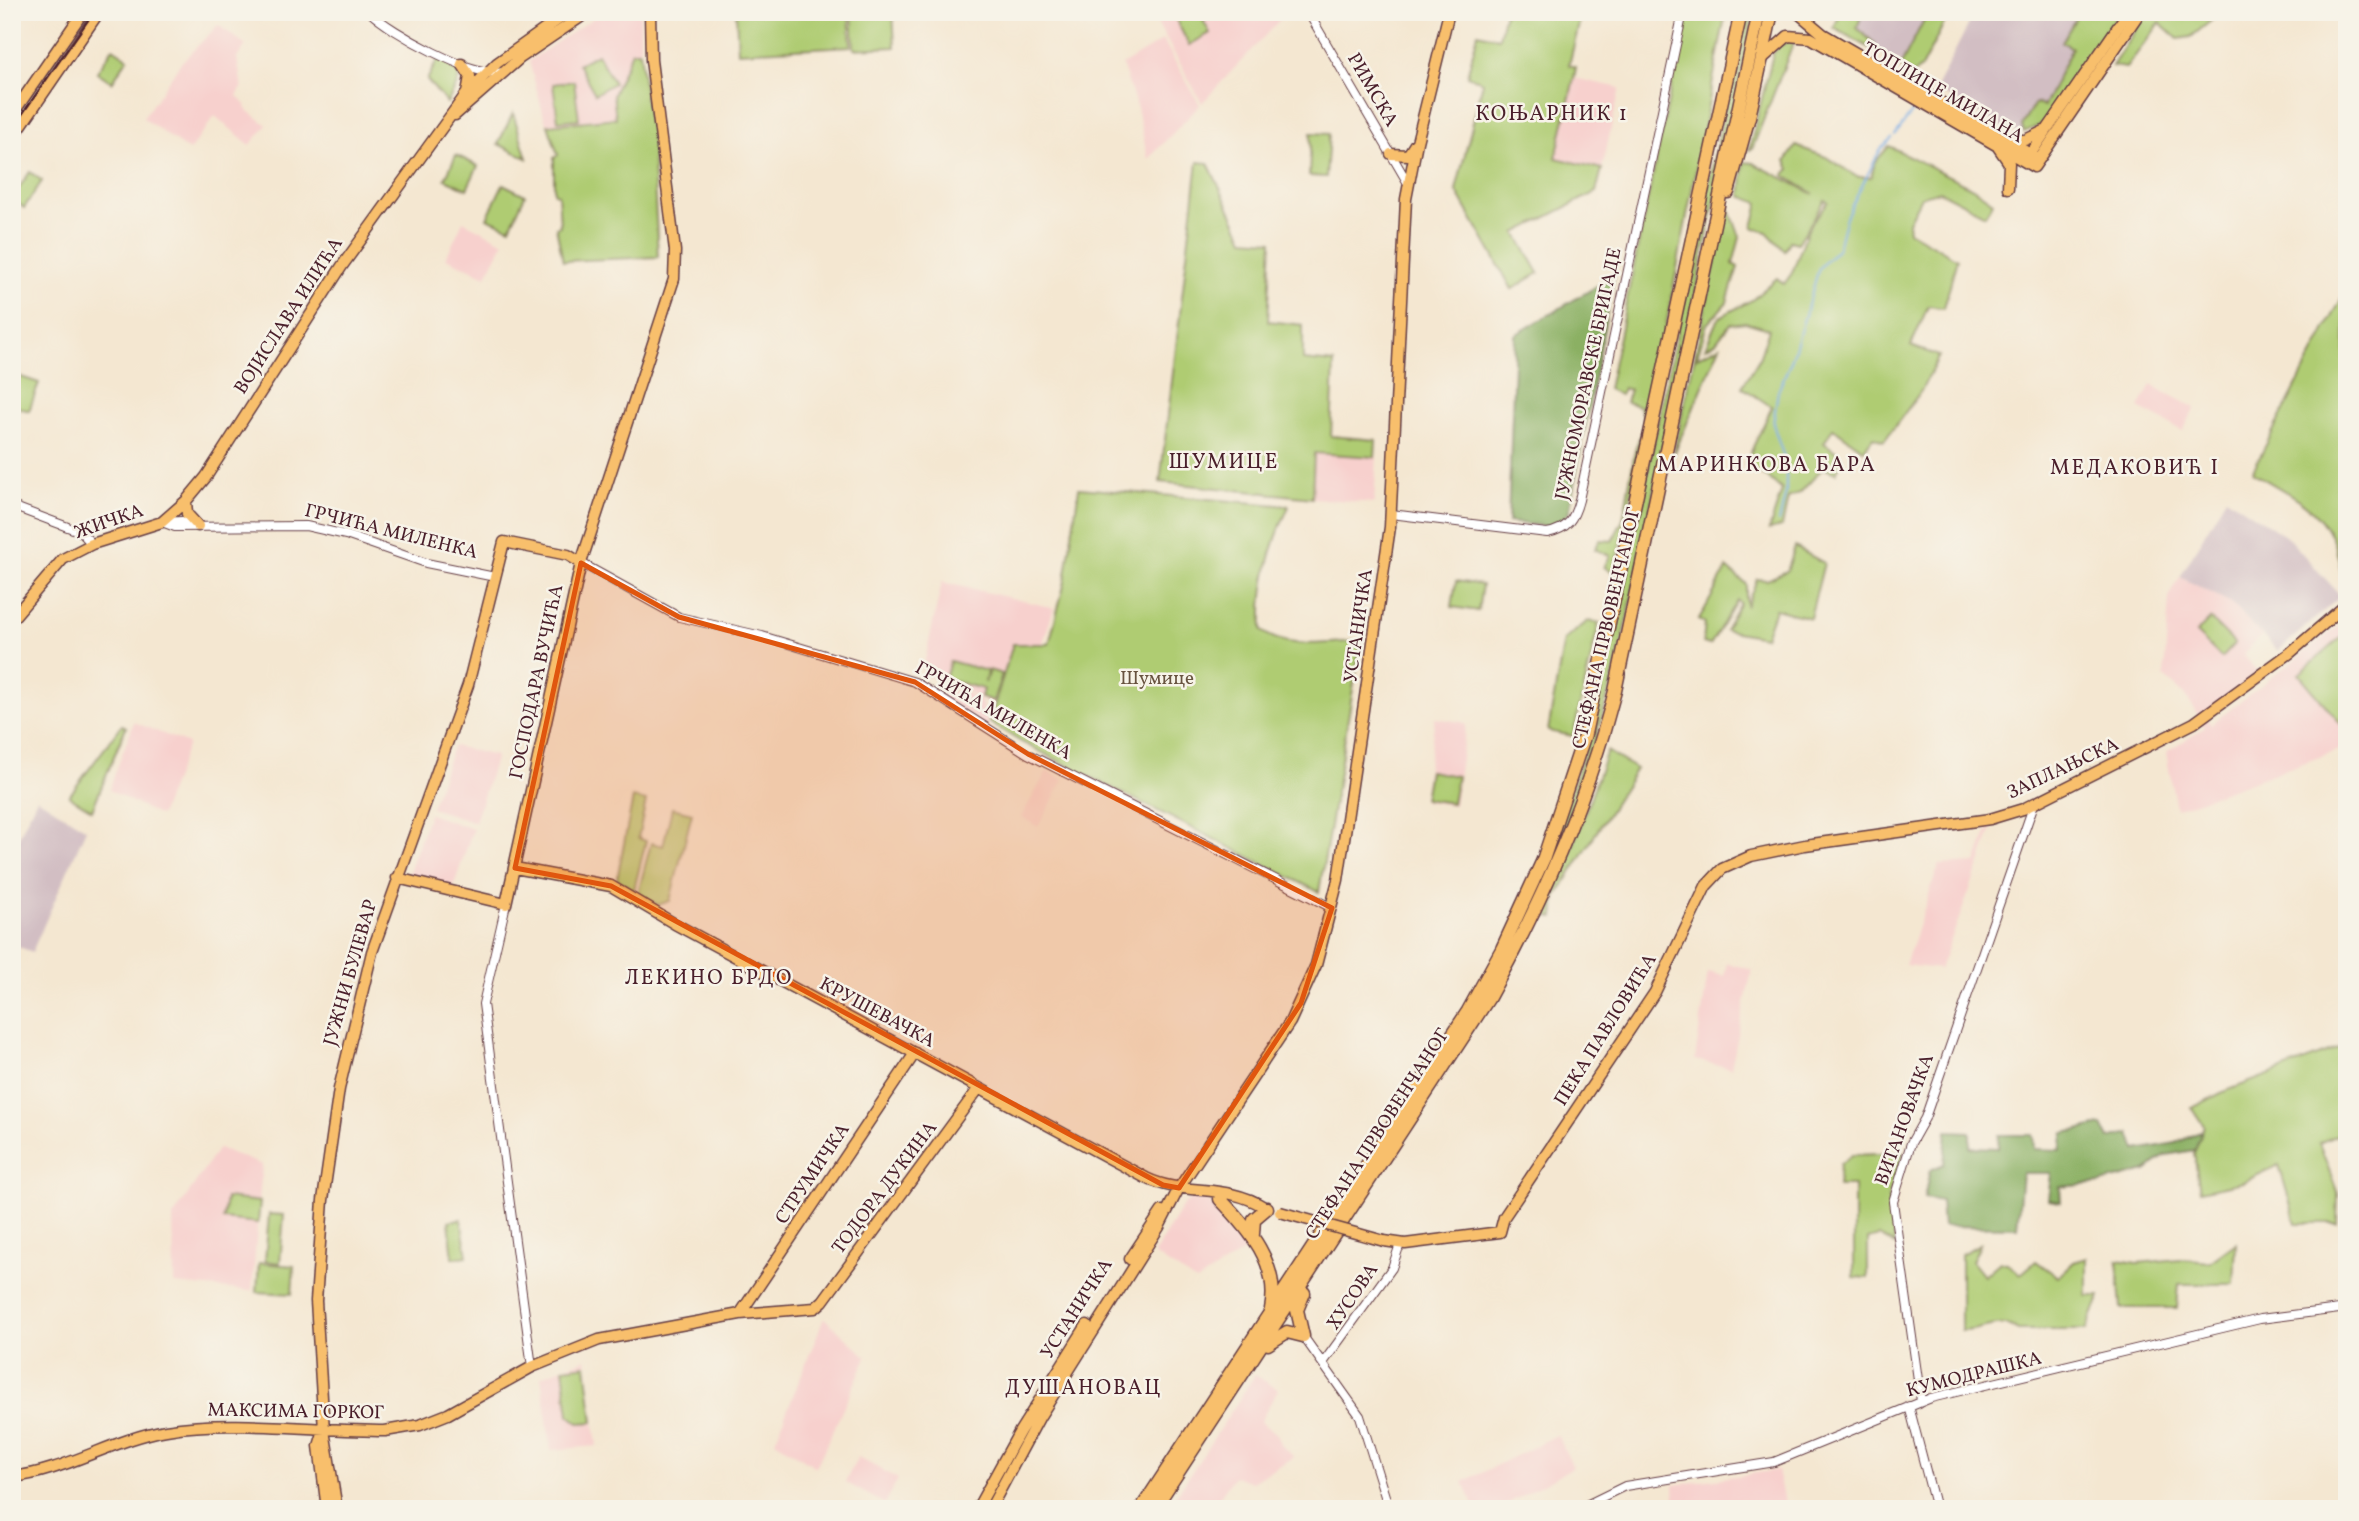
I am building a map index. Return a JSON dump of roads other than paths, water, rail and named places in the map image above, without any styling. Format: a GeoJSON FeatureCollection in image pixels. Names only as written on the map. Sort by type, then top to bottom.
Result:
{"type":"FeatureCollection","features":[{"type":"Feature","properties":{"kind":"highway","name":"СТЕФАНА ПРВОВЕНЧАНОГ"},"geometry":{"type":"LineString","coordinates":[[1146,1506],[1428,1074],[1496,959],[1543,860],[1572,783],[1606,650],[1741,12]]}},
{"type":"Feature","properties":{"kind":"highway","name":"СТЕФАНА ПРВОВЕНЧАНОГ"},"geometry":{"type":"LineString","coordinates":[[1311,1272],[1489,999],[1536,908],[1581,802],[1615,691],[1759,12]]}},
{"type":"Feature","properties":{"kind":"highway"},"geometry":{"type":"LineString","coordinates":[[1715,222],[1734,173],[1772,12]]}},
{"type":"Feature","properties":{"kind":"highway"},"geometry":{"type":"LineString","coordinates":[[1220,1199],[1253,1234],[1267,1266],[1274,1288],[1270,1316]]}},
{"type":"Feature","properties":{"kind":"highway"},"geometry":{"type":"LineString","coordinates":[[1253,1234],[1254,1219],[1265,1208]]}},
{"type":"Feature","properties":{"kind":"highway"},"geometry":{"type":"LineString","coordinates":[[1267,1266],[1280,1274],[1290,1273],[1312,1251]]}},
{"type":"Feature","properties":{"kind":"highway"},"geometry":{"type":"LineString","coordinates":[[1257,1353],[1283,1333],[1303,1336],[1297,1310],[1311,1272]]}},
{"type":"Feature","properties":{"kind":"highway"},"geometry":{"type":"LineString","coordinates":[[1146,1506],[1257,1353],[1311,1272]]}},
{"type":"Feature","properties":{"kind":"main road"},"geometry":{"type":"LineString","coordinates":[[12,115],[83,12]]}},
{"type":"Feature","properties":{"kind":"main road"},"geometry":{"type":"LineString","coordinates":[[12,139],[99,12]]}},
{"type":"Feature","properties":{"kind":"main road","name":"ВОЈИСЛАВА ИЛИЋА"},"geometry":{"type":"LineString","coordinates":[[162,522],[186,501],[206,477],[342,266],[467,93],[485,74],[569,12]]}},
{"type":"Feature","properties":{"kind":"main road","name":"ВОЈИСЛАВА ИЛИЋА"},"geometry":{"type":"LineString","coordinates":[[442,126],[502,72],[588,12]]}},
{"type":"Feature","properties":{"kind":"main road","name":"ГОСПОДАРА ВУЧИЋА"},"geometry":{"type":"LineString","coordinates":[[506,904],[581,563],[675,272],[675,247],[651,60],[650,12]]}},
{"type":"Feature","properties":{"kind":"main road","name":"УСТАНИЧКА"},"geometry":{"type":"LineString","coordinates":[[990,1509],[1040,1416],[1159,1227],[1179,1188],[1301,1003],[1332,908],[1391,514],[1409,184],[1449,12]]}},
{"type":"Feature","properties":{"kind":"main road","name":"ТОПЛИЦЕ МИЛАНА"},"geometry":{"type":"LineString","coordinates":[[1797,12],[1835,46],[2032,160]]}},
{"type":"Feature","properties":{"kind":"main road"},"geometry":{"type":"LineString","coordinates":[[2032,160],[2046,130],[2128,12]]}},
{"type":"Feature","properties":{"kind":"main road"},"geometry":{"type":"LineString","coordinates":[[2032,160],[2140,12]]}},
{"type":"Feature","properties":{"kind":"main road","name":"ТОПЛИЦЕ МИЛАНА"},"geometry":{"type":"LineString","coordinates":[[1763,58],[1779,41],[1791,36],[1809,37],[1835,46]]}},
{"type":"Feature","properties":{"kind":"main road"},"geometry":{"type":"LineString","coordinates":[[462,64],[470,76],[467,93]]}},
{"type":"Feature","properties":{"kind":"main road"},"geometry":{"type":"LineString","coordinates":[[2008,188],[2008,163],[2000,142],[2025,140],[2046,130]]}},
{"type":"Feature","properties":{"kind":"main road"},"geometry":{"type":"LineString","coordinates":[[1391,154],[1408,155],[1417,142]]}},
{"type":"Feature","properties":{"kind":"main road"},"geometry":{"type":"LineString","coordinates":[[186,501],[187,514],[196,526]]}},
{"type":"Feature","properties":{"kind":"main road","name":"ЖИЧКА"},"geometry":{"type":"LineString","coordinates":[[12,619],[59,562],[92,544],[162,522]]}},
{"type":"Feature","properties":{"kind":"main road","name":"ГРЧИЋА МИЛЕНКА"},"geometry":{"type":"LineString","coordinates":[[504,542],[560,553],[581,563]]}},
{"type":"Feature","properties":{"kind":"main road","name":"ЈУЖНИ БУЛЕВАР"},"geometry":{"type":"LineString","coordinates":[[337,1509],[324,1430],[317,1293],[330,1145],[355,1013],[397,878],[468,685],[504,542]]}},
{"type":"Feature","properties":{"kind":"main road","name":"ЗАПЛАЊСКА"},"geometry":{"type":"LineString","coordinates":[[1749,857],[1861,836],[1990,819],[2034,804],[2194,723],[2290,653],[2347,604]]}},
{"type":"Feature","properties":{"kind":"main road","name":"ПЕКА ПАВЛОВИЋА"},"geometry":{"type":"LineString","coordinates":[[1400,1244],[1500,1232],[1504,1217],[1655,992],[1709,881],[1722,869],[1749,857]]}},
{"type":"Feature","properties":{"kind":"main road","name":"КРУШЕВАЧКА"},"geometry":{"type":"LineString","coordinates":[[515,868],[611,886],[675,925],[1146,1178],[1179,1188],[1191,1188]]}},
{"type":"Feature","properties":{"kind":"main road"},"geometry":{"type":"LineString","coordinates":[[397,878],[506,904]]}},
{"type":"Feature","properties":{"kind":"main road","name":"СТРУМИЧКА"},"geometry":{"type":"LineString","coordinates":[[740,1314],[915,1053]]}},
{"type":"Feature","properties":{"kind":"main road","name":"ТОДОРА ДУКИНА"},"geometry":{"type":"LineString","coordinates":[[815,1307],[979,1088]]}},
{"type":"Feature","properties":{"kind":"main road"},"geometry":{"type":"LineString","coordinates":[[1191,1188],[1220,1199],[1265,1208],[1400,1244]]}},
{"type":"Feature","properties":{"kind":"main road"},"geometry":{"type":"LineString","coordinates":[[1191,1188],[1224,1192],[1251,1200],[1265,1208]]}},
{"type":"Feature","properties":{"kind":"main road","name":"УСТАНИЧКА"},"geometry":{"type":"LineString","coordinates":[[977,1509],[1020,1432],[1152,1224],[1170,1204]]}},
{"type":"Feature","properties":{"kind":"main road","name":"МАКСИМА ГОРКОГ"},"geometry":{"type":"LineString","coordinates":[[12,1477],[39,1472],[83,1454],[175,1429],[385,1431],[419,1425],[468,1404],[532,1367],[599,1340],[740,1314],[815,1307]]}},
{"type":"Feature","properties":{"kind":"main road","name":"ЈУЖНИ БУЛЕВАР"},"geometry":{"type":"LineString","coordinates":[[324,1430],[318,1446],[327,1509]]}},
{"type":"Feature","properties":{"kind":"street"},"geometry":{"type":"LineString","coordinates":[[370,12],[386,27],[462,64],[485,74],[502,72]]}},
{"type":"Feature","properties":{"kind":"street","name":"РИМСКА"},"geometry":{"type":"LineString","coordinates":[[1308,12],[1409,184]]}},
{"type":"Feature","properties":{"kind":"street","name":"ЈУЖНОМОРАВСКЕ БРИГАДЕ"},"geometry":{"type":"LineString","coordinates":[[1391,514],[1547,533],[1567,527],[1579,499],[1683,12]]}},
{"type":"Feature","properties":{"kind":"street"},"geometry":{"type":"LineString","coordinates":[[12,506],[81,532],[92,544]]}},
{"type":"Feature","properties":{"kind":"street","name":"ГРЧИЋА МИЛЕНКА"},"geometry":{"type":"LineString","coordinates":[[162,522],[176,527],[316,527],[426,563],[495,577]]}},
{"type":"Feature","properties":{"kind":"street","name":"ГРЧИЋА МИЛЕНКА"},"geometry":{"type":"LineString","coordinates":[[581,563],[679,617],[758,635],[915,682],[1028,754],[1332,908]]}},
{"type":"Feature","properties":{"kind":"street","name":"ВИТАНОВАЧКА"},"geometry":{"type":"LineString","coordinates":[[1921,1401],[1893,1198],[1911,1143],[1927,1112],[2035,811],[2034,804]]}},
{"type":"Feature","properties":{"kind":"street","name":"ГОСПОДАРА ВУЧИЋА"},"geometry":{"type":"LineString","coordinates":[[506,904],[483,1004],[532,1367]]}},
{"type":"Feature","properties":{"kind":"street","name":"ХУСОВА"},"geometry":{"type":"LineString","coordinates":[[1323,1363],[1392,1268],[1400,1244]]}},
{"type":"Feature","properties":{"kind":"street","name":"КУМОДРАШКА"},"geometry":{"type":"LineString","coordinates":[[1578,1509],[1625,1486],[1774,1462],[1921,1401],[2260,1319],[2347,1308]]}},
{"type":"Feature","properties":{"kind":"street"},"geometry":{"type":"LineString","coordinates":[[1303,1336],[1364,1424],[1389,1509]]}},
{"type":"Feature","properties":{"kind":"street"},"geometry":{"type":"LineString","coordinates":[[1909,1406],[1936,1509]]}},
{"type":"Feature","properties":{"kind":"waterway"},"geometry":{"type":"LineString","coordinates":[[1895,135],[1914,110]]}},
{"type":"Feature","properties":{"kind":"waterway"},"geometry":{"type":"LineString","coordinates":[[1779,522],[1786,492],[1786,464],[1773,424],[1778,391],[1792,359],[1819,268],[1838,248],[1846,217],[1880,150],[1892,138]]}},
{"type":"Feature","properties":{"kind":"tram line"},"geometry":{"type":"LineString","coordinates":[[12,129],[94,12]]}},
{"type":"Feature","properties":{"kind":"district","name":"КОЊАРНИК 1"},"geometry":{"type":"Point","coordinates":[1552,114]}},
{"type":"Feature","properties":{"kind":"district","name":"ШУМИЦЕ"},"geometry":{"type":"Point","coordinates":[1224,462]}},
{"type":"Feature","properties":{"kind":"district","name":"МАРИНКОВА БАРА"},"geometry":{"type":"Point","coordinates":[1767,465]}},
{"type":"Feature","properties":{"kind":"district","name":"МЕДАКОВИЋ I"},"geometry":{"type":"Point","coordinates":[2135,468]}},
{"type":"Feature","properties":{"kind":"district","name":"ЛЕКИНО БРДО"},"geometry":{"type":"Point","coordinates":[709,978]}},
{"type":"Feature","properties":{"kind":"district","name":"ДУШАНОВАЦ"},"geometry":{"type":"Point","coordinates":[1084,1388]}},
{"type":"Feature","properties":{"kind":"park label","name":"Шумице"},"geometry":{"type":"Point","coordinates":[1157,679]}}]}
